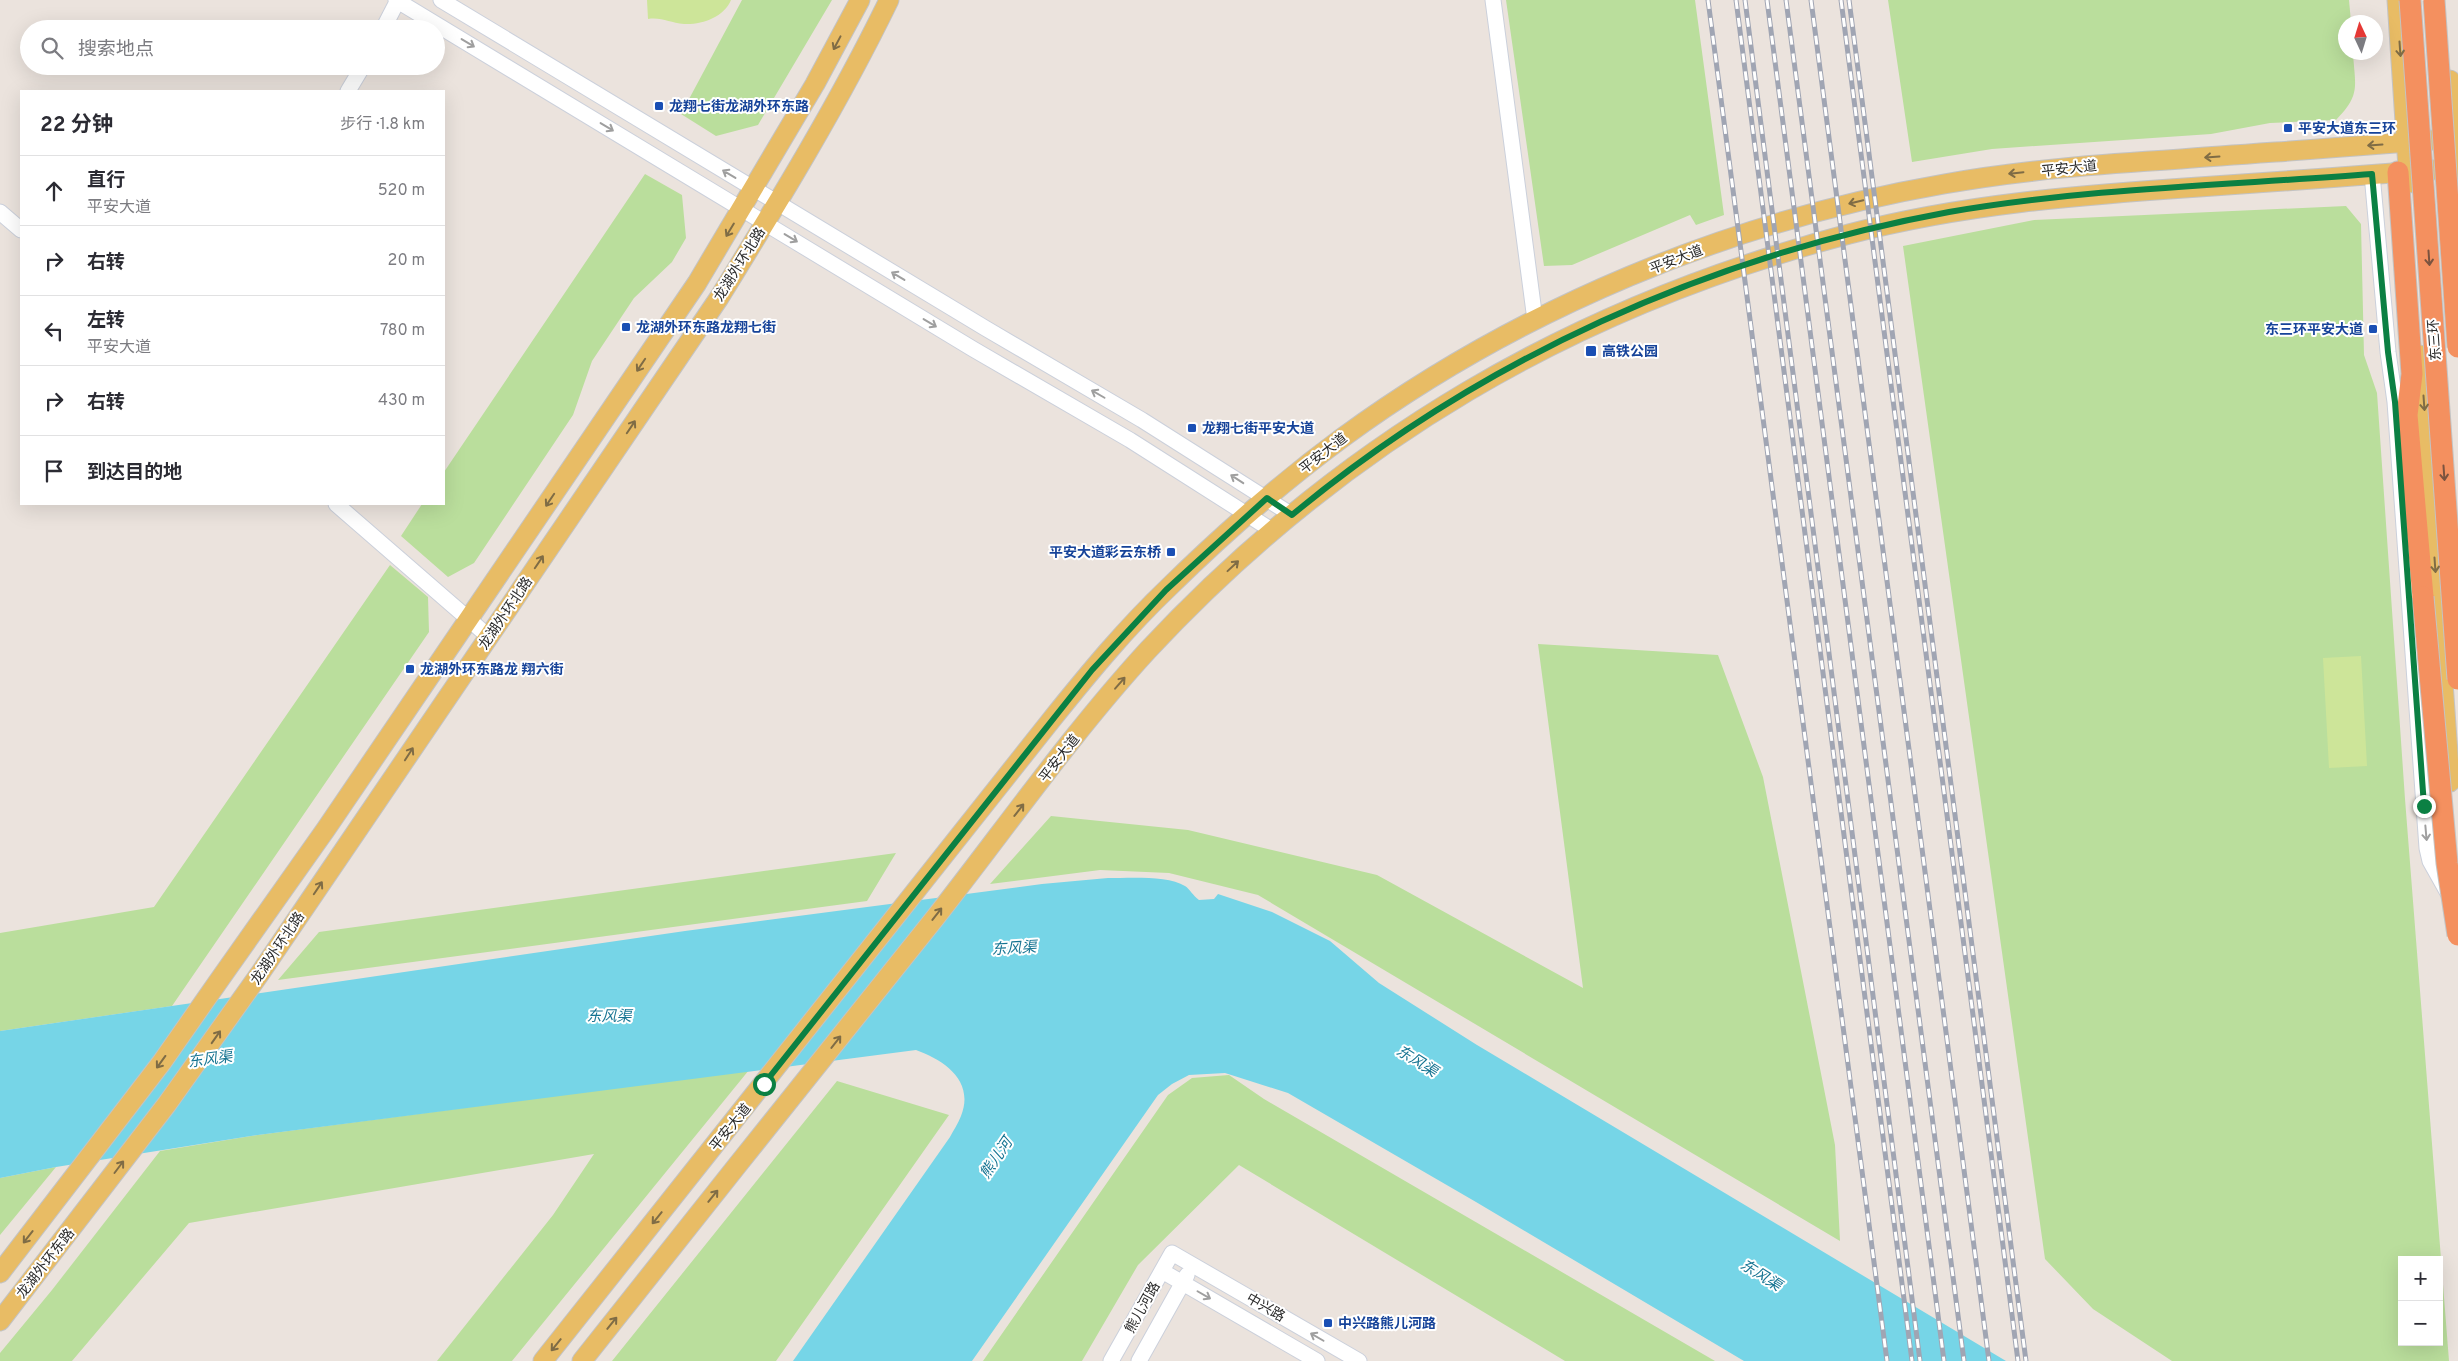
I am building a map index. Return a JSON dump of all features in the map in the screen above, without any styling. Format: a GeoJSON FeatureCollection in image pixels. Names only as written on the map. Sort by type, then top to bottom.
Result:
{"type":"FeatureCollection","features":[{"type":"Feature","properties":{"kind":"highway","name":"东三环"},"geometry":{"type":"LineString","coordinates":[[2410,0],[2458,679]]}},
{"type":"Feature","properties":{"kind":"highway","name":"东三环"},"geometry":{"type":"LineString","coordinates":[[2434,0],[2458,347]]}},
{"type":"Feature","properties":{"kind":"highway"},"geometry":{"type":"LineString","coordinates":[[2403,172],[2412,374],[2407,415],[2447,863],[2458,934]]}},
{"type":"Feature","properties":{"kind":"main road","name":"龙湖外环北路"},"geometry":{"type":"LineString","coordinates":[[0,1273],[162,1062],[326,829],[697,284],[755,189],[860,0]]}},
{"type":"Feature","properties":{"kind":"main road","name":"龙湖外环北路"},"geometry":{"type":"LineString","coordinates":[[90,1206],[168,1104],[261,972],[719,298],[777,203],[838,97],[889,0]]}},
{"type":"Feature","properties":{"kind":"main road"},"geometry":{"type":"LineString","coordinates":[[2397,0],[2406,142],[2403,172],[2458,899]]}},
{"type":"Feature","properties":{"kind":"main road"},"geometry":{"type":"LineString","coordinates":[[2444,0],[2458,174]]}},
{"type":"Feature","properties":{"kind":"main road","name":"平安大道"},"geometry":{"type":"LineString","coordinates":[[544,1361],[1058,712],[1123,634],[1166,590],[1248,514],[1342,438],[1408,393],[1486,345],[1535,320],[1643,272],[1735,237],[1842,206],[1893,194],[1999,175],[2079,166],[2456,139]]}},
{"type":"Feature","properties":{"kind":"main road","name":"平安大道"},"geometry":{"type":"LineString","coordinates":[[582,1361],[989,849],[1075,737],[1145,654],[1186,611],[1292,515],[1386,443],[1500,371],[1584,329],[1654,299],[1744,265],[1890,224],[2003,204],[2081,195],[2403,172],[2458,174]]}},
{"type":"Feature","properties":{"kind":"main road","name":"龙湖外环东路"},"geometry":{"type":"LineString","coordinates":[[0,1321],[90,1206]]}},
{"type":"Feature","properties":{"kind":"street"},"geometry":{"type":"LineString","coordinates":[[387,20],[397,0],[430,20]]}},
{"type":"Feature","properties":{"kind":"street"},"geometry":{"type":"LineString","coordinates":[[441,0],[1150,425],[1292,515]]}},
{"type":"Feature","properties":{"kind":"street"},"geometry":{"type":"LineString","coordinates":[[1493,0],[1535,320]]}},
{"type":"Feature","properties":{"kind":"street"},"geometry":{"type":"LineString","coordinates":[[445,29],[765,223],[1130,440],[1274,531]]}},
{"type":"Feature","properties":{"kind":"street"},"geometry":{"type":"LineString","coordinates":[[349,90],[358,75]]}},
{"type":"Feature","properties":{"kind":"street"},"geometry":{"type":"LineString","coordinates":[[2372,174],[2388,352],[2395,402],[2427,848],[2430,861],[2458,911]]}},
{"type":"Feature","properties":{"kind":"street"},"geometry":{"type":"LineString","coordinates":[[0,212],[20,229]]}},
{"type":"Feature","properties":{"kind":"street"},"geometry":{"type":"LineString","coordinates":[[337,505],[488,636]]}},
{"type":"Feature","properties":{"kind":"street","name":"中兴路"},"geometry":{"type":"LineString","coordinates":[[1172,1253],[1359,1361]]}},
{"type":"Feature","properties":{"kind":"street","name":"熊儿河路"},"geometry":{"type":"LineString","coordinates":[[1111,1361],[1172,1253]]}},
{"type":"Feature","properties":{"kind":"street","name":"熊儿河路"},"geometry":{"type":"LineString","coordinates":[[1139,1361],[1193,1265]]}},
{"type":"Feature","properties":{"kind":"street","name":"中兴路"},"geometry":{"type":"LineString","coordinates":[[1162,1271],[1317,1361]]}},
{"type":"Feature","properties":{"kind":"green space"},"geometry":{"type":"Polygon","coordinates":[[[647,0],[731,0],[723,11],[712,19],[684,24],[648,19],[647,0]]]}},
{"type":"Feature","properties":{"kind":"green space"},"geometry":{"type":"Polygon","coordinates":[[[742,0],[832,0],[758,125],[716,136],[681,114],[742,0]]]}},
{"type":"Feature","properties":{"kind":"green space"},"geometry":{"type":"Polygon","coordinates":[[[1506,0],[1695,0],[1724,215],[1696,225],[1690,215],[1572,265],[1544,266],[1506,0]]]}},
{"type":"Feature","properties":{"kind":"green space"},"geometry":{"type":"Polygon","coordinates":[[[1888,0],[2349,0],[2350,15],[2338,15],[2338,60],[2353,60],[2355,90],[2349,104],[2336,120],[2270,123],[2211,134],[1992,149],[1912,162],[1888,0]]]}},
{"type":"Feature","properties":{"kind":"green space"},"geometry":{"type":"Polygon","coordinates":[[[645,174],[682,195],[686,238],[672,262],[634,298],[592,361],[573,415],[474,563],[448,577],[401,536],[421,505],[445,505],[445,471],[645,174]]]}},
{"type":"Feature","properties":{"kind":"green space"},"geometry":{"type":"Polygon","coordinates":[[[2346,206],[2361,224],[2364,355],[2377,393],[2405,799],[2441,1256],[2398,1256],[2398,1346],[2443,1346],[2443,1284],[2449,1361],[2172,1361],[2093,1309],[2045,1259],[1903,246],[2034,220],[2346,206]]]}},
{"type":"Feature","properties":{"kind":"green space"},"geometry":{"type":"Polygon","coordinates":[[[390,565],[428,597],[429,632],[172,1006],[0,1031],[0,933],[154,907],[390,565]]]}},
{"type":"Feature","properties":{"kind":"green space"},"geometry":{"type":"Polygon","coordinates":[[[1538,644],[1718,655],[1763,777],[1835,1145],[1840,1241],[1258,895],[1169,873],[1100,870],[990,884],[1051,816],[1188,830],[1377,875],[1583,988],[1538,644]]]}},
{"type":"Feature","properties":{"kind":"green space"},"geometry":{"type":"Polygon","coordinates":[[[2361,656],[2367,766],[2329,768],[2323,658],[2361,656]]]}},
{"type":"Feature","properties":{"kind":"green space"},"geometry":{"type":"Polygon","coordinates":[[[896,853],[867,901],[278,980],[319,932],[896,853]]]}},
{"type":"Feature","properties":{"kind":"green space"},"geometry":{"type":"Polygon","coordinates":[[[749,1070],[512,1361],[437,1361],[553,1215],[594,1154],[189,1223],[72,1361],[0,1361],[0,1353],[52,1290],[160,1151],[251,1136],[749,1070]]]}},
{"type":"Feature","properties":{"kind":"green space"},"geometry":{"type":"Polygon","coordinates":[[[1229,1075],[1264,1099],[1715,1361],[1565,1361],[1239,1165],[1138,1265],[1082,1361],[983,1361],[1168,1095],[1192,1078],[1229,1075]]]}},
{"type":"Feature","properties":{"kind":"green space"},"geometry":{"type":"Polygon","coordinates":[[[837,1081],[949,1115],[776,1361],[612,1361],[837,1081]]]}},
{"type":"Feature","properties":{"kind":"green space"},"geometry":{"type":"Polygon","coordinates":[[[56,1167],[0,1235],[0,1178],[56,1167]]]}},
{"type":"Feature","properties":{"kind":"water"},"geometry":{"type":"Polygon","coordinates":[[[1108,878],[1148,878],[1178,882],[1187,887],[1199,900],[1214,899],[1218,894],[1272,912],[1330,941],[1379,983],[1477,1045],[2006,1361],[1744,1361],[1288,1093],[1225,1073],[1189,1075],[1172,1084],[1158,1095],[972,1361],[793,1361],[950,1137],[961,1116],[964,1092],[960,1082],[946,1066],[927,1054],[916,1050],[251,1136],[56,1167],[0,1178],[0,1031],[685,931],[1042,884],[1108,878]]]}},
{"type":"Feature","properties":{"kind":"railway"},"geometry":{"type":"LineString","coordinates":[[1708,0],[1887,1361]]}},
{"type":"Feature","properties":{"kind":"railway"},"geometry":{"type":"LineString","coordinates":[[1736,0],[1912,1361]]}},
{"type":"Feature","properties":{"kind":"railway"},"geometry":{"type":"LineString","coordinates":[[1745,0],[1920,1361]]}},
{"type":"Feature","properties":{"kind":"railway"},"geometry":{"type":"LineString","coordinates":[[1767,0],[1944,1361]]}},
{"type":"Feature","properties":{"kind":"railway"},"geometry":{"type":"LineString","coordinates":[[1786,0],[1964,1361]]}},
{"type":"Feature","properties":{"kind":"railway"},"geometry":{"type":"LineString","coordinates":[[1811,0],[1989,1361]]}},
{"type":"Feature","properties":{"kind":"railway"},"geometry":{"type":"LineString","coordinates":[[1841,0],[2018,1361]]}},
{"type":"Feature","properties":{"kind":"railway"},"geometry":{"type":"LineString","coordinates":[[1849,0],[2026,1361]]}},
{"type":"Feature","properties":{"kind":"place","name":"龙翔七街龙湖外环东路"},"geometry":{"type":"Point","coordinates":[659,106]}},
{"type":"Feature","properties":{"kind":"place","name":"平安大道东三环"},"geometry":{"type":"Point","coordinates":[2288,128]}},
{"type":"Feature","properties":{"kind":"place","name":"龙湖外环东路龙翔七街"},"geometry":{"type":"Point","coordinates":[626,327]}},
{"type":"Feature","properties":{"kind":"place","name":"东三环平安大道"},"geometry":{"type":"Point","coordinates":[2373,329]}},
{"type":"Feature","properties":{"kind":"place","name":"高铁公园"},"geometry":{"type":"Point","coordinates":[1591,351]}},
{"type":"Feature","properties":{"kind":"place","name":"龙翔七街平安大道"},"geometry":{"type":"Point","coordinates":[1192,428]}},
{"type":"Feature","properties":{"kind":"place","name":"平安大道彩云东桥"},"geometry":{"type":"Point","coordinates":[1171,552]}},
{"type":"Feature","properties":{"kind":"place","name":"龙湖外环东路龙 翔六街"},"geometry":{"type":"Point","coordinates":[410,669]}},
{"type":"Feature","properties":{"kind":"place","name":"中兴路熊儿河路"},"geometry":{"type":"Point","coordinates":[1328,1323]}},
{"type":"Feature","properties":{"kind":"route"},"geometry":{"type":"LineString","coordinates":[[764,1084],[1092,670],[1123,634],[1166,590],[1267,498],[1292,515],[1386,443],[1440,407],[1500,371],[1576,333],[1654,299],[1744,265],[1850,234],[1950,212],[2081,195],[2372,174],[2388,352],[2395,402],[2424,806]]}},
{"type":"Feature","properties":{"kind":"water label","name":"东风渠"},"geometry":{"type":"Point","coordinates":[1014,948]}},
{"type":"Feature","properties":{"kind":"water label","name":"东风渠"},"geometry":{"type":"Point","coordinates":[609,1016]}},
{"type":"Feature","properties":{"kind":"water label","name":"东风渠"},"geometry":{"type":"Point","coordinates":[210,1059]}},
{"type":"Feature","properties":{"kind":"water label","name":"东风渠"},"geometry":{"type":"Point","coordinates":[1417,1061]}},
{"type":"Feature","properties":{"kind":"water label","name":"熊儿河"},"geometry":{"type":"Point","coordinates":[996,1158]}},
{"type":"Feature","properties":{"kind":"water label","name":"东风渠"},"geometry":{"type":"Point","coordinates":[1761,1275]}}]}
